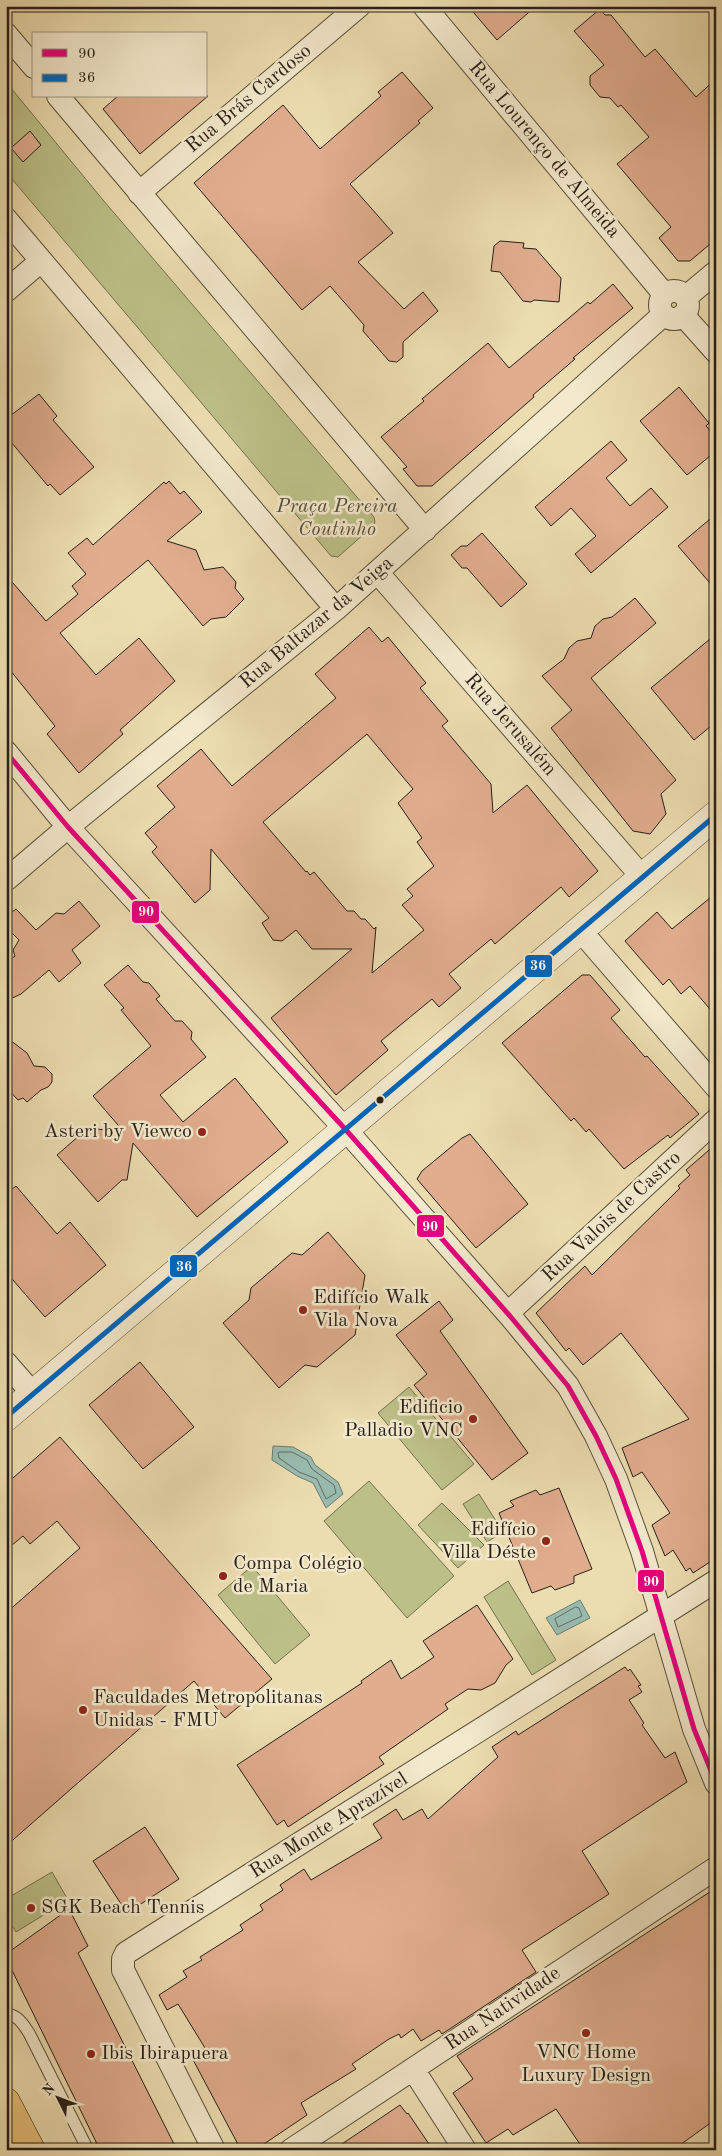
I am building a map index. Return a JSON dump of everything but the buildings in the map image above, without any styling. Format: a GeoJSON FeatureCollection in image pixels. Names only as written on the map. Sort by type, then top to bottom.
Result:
{"type":"FeatureCollection","features":[{"type":"Feature","properties":{"kind":"main road"},"geometry":{"type":"LineString","coordinates":[[6,2102],[31,2150]]}},
{"type":"Feature","properties":{"kind":"street","name":"Rua Brás Cardoso"},"geometry":{"type":"LineString","coordinates":[[139,193],[359,6]]}},
{"type":"Feature","properties":{"kind":"street","name":"Rua Lourenço de Almeida"},"geometry":{"type":"LineString","coordinates":[[424,6],[674,305],[716,352]]}},
{"type":"Feature","properties":{"kind":"street"},"geometry":{"type":"LineString","coordinates":[[6,34],[32,65]]}},
{"type":"Feature","properties":{"kind":"street"},"geometry":{"type":"LineString","coordinates":[[60,98],[425,530]]}},
{"type":"Feature","properties":{"kind":"street"},"geometry":{"type":"LineString","coordinates":[[6,219],[336,609]]}},
{"type":"Feature","properties":{"kind":"street"},"geometry":{"type":"LineString","coordinates":[[6,292],[42,261]]}},
{"type":"Feature","properties":{"kind":"street","name":"Rua Baltazar da Veiga"},"geometry":{"type":"LineString","coordinates":[[6,880],[68,827],[336,609],[674,305],[716,272]]}},
{"type":"Feature","properties":{"kind":"street","name":"Rua Jerusalém"},"geometry":{"type":"LineString","coordinates":[[378,573],[643,878]]}},
{"type":"Feature","properties":{"kind":"street"},"geometry":{"type":"LineString","coordinates":[[6,752],[68,827],[346,1130],[508,1313],[568,1386],[596,1436],[616,1479],[642,1551],[694,1729],[716,1783]]}},
{"type":"Feature","properties":{"kind":"street"},"geometry":{"type":"LineString","coordinates":[[6,1417],[716,816]]}},
{"type":"Feature","properties":{"kind":"street"},"geometry":{"type":"LineString","coordinates":[[580,930],[716,1087]]}},
{"type":"Feature","properties":{"kind":"street","name":"Rua Valois de Castro"},"geometry":{"type":"LineString","coordinates":[[508,1313],[716,1120]]}},
{"type":"Feature","properties":{"kind":"street"},"geometry":{"type":"LineString","coordinates":[[6,1363],[33,1394]]}},
{"type":"Feature","properties":{"kind":"street","name":"Rua Monte Aprazível"},"geometry":{"type":"LineString","coordinates":[[214,2150],[123,1970],[123,1959],[126,1953],[716,1581]]}},
{"type":"Feature","properties":{"kind":"street","name":"Rua Natividade"},"geometry":{"type":"LineString","coordinates":[[291,2150],[716,1868]]}},
{"type":"Feature","properties":{"kind":"street"},"geometry":{"type":"LineString","coordinates":[[413,2069],[465,2150]]}},
{"type":"Feature","properties":{"kind":"lane"},"geometry":{"type":"LineString","coordinates":[[6,2014],[11,2014],[22,2021],[30,2033],[88,2150]]}},
{"type":"Feature","properties":{"kind":"green space","name":"Praça Pereira Coutinho"},"geometry":{"type":"Polygon","coordinates":[[[6,82],[103,200],[374,517],[375,522],[373,526],[338,557],[331,556],[6,172],[6,82]]]}},
{"type":"Feature","properties":{"kind":"green space"},"geometry":{"type":"Polygon","coordinates":[[[409,1387],[474,1464],[442,1490],[378,1413],[409,1387]]]}},
{"type":"Feature","properties":{"kind":"green space"},"geometry":{"type":"Polygon","coordinates":[[[369,1481],[454,1576],[407,1618],[324,1521],[369,1481]]]}},
{"type":"Feature","properties":{"kind":"green space"},"geometry":{"type":"Polygon","coordinates":[[[479,1494],[503,1532],[487,1542],[463,1504],[479,1494]]]}},
{"type":"Feature","properties":{"kind":"green space"},"geometry":{"type":"Polygon","coordinates":[[[442,1503],[484,1545],[458,1568],[418,1525],[442,1503]]]}},
{"type":"Feature","properties":{"kind":"green space"},"geometry":{"type":"Polygon","coordinates":[[[252,1566],[310,1635],[275,1664],[218,1595],[252,1566]]]}},
{"type":"Feature","properties":{"kind":"green space"},"geometry":{"type":"Polygon","coordinates":[[[508,1581],[556,1660],[532,1675],[484,1597],[508,1581]]]}},
{"type":"Feature","properties":{"kind":"green space","name":"SGK Beach Tennis"},"geometry":{"type":"Polygon","coordinates":[[[52,1872],[68,1900],[16,1932],[6,1916],[6,1899],[52,1872]]]}},
{"type":"Feature","properties":{"kind":"water"},"geometry":{"type":"Polygon","coordinates":[[[273,1446],[293,1447],[311,1457],[315,1465],[338,1482],[343,1494],[326,1508],[313,1483],[297,1476],[272,1460],[273,1446]]]}},
{"type":"Feature","properties":{"kind":"water"},"geometry":{"type":"Polygon","coordinates":[[[580,1600],[590,1618],[557,1635],[546,1618],[580,1600]]]}},
{"type":"Feature","properties":{"kind":"transit line","name":"90"},"geometry":{"type":"LineString","coordinates":[[6,752],[68,827],[346,1130],[510,1316],[568,1386],[596,1436],[616,1479],[642,1551],[694,1729],[716,1783]]}},
{"type":"Feature","properties":{"kind":"transit line","name":"36"},"geometry":{"type":"LineString","coordinates":[[6,1417],[716,815]]}},
{"type":"Feature","properties":{"kind":"place","name":"Asteri by Viewco"},"geometry":{"type":"Point","coordinates":[202,1132]}},
{"type":"Feature","properties":{"kind":"place","name":"Edifício Walk Vila Nova"},"geometry":{"type":"Point","coordinates":[303,1310]}},
{"type":"Feature","properties":{"kind":"place","name":"Edificio Palladio VNC"},"geometry":{"type":"Point","coordinates":[473,1419]}},
{"type":"Feature","properties":{"kind":"place","name":"Edifício Villa Déste"},"geometry":{"type":"Point","coordinates":[546,1541]}},
{"type":"Feature","properties":{"kind":"place","name":"Compa Colégio de Maria"},"geometry":{"type":"Point","coordinates":[223,1576]}},
{"type":"Feature","properties":{"kind":"place","name":"Faculdades Metropolitanas Unidas - FMU"},"geometry":{"type":"Point","coordinates":[83,1710]}},
{"type":"Feature","properties":{"kind":"place","name":"SGK Beach Tennis"},"geometry":{"type":"Point","coordinates":[31,1908]}},
{"type":"Feature","properties":{"kind":"place","name":"VNC Home Luxury Design"},"geometry":{"type":"Point","coordinates":[586,2033]}},
{"type":"Feature","properties":{"kind":"place","name":"Ibis Ibirapuera"},"geometry":{"type":"Point","coordinates":[91,2054]}}]}
